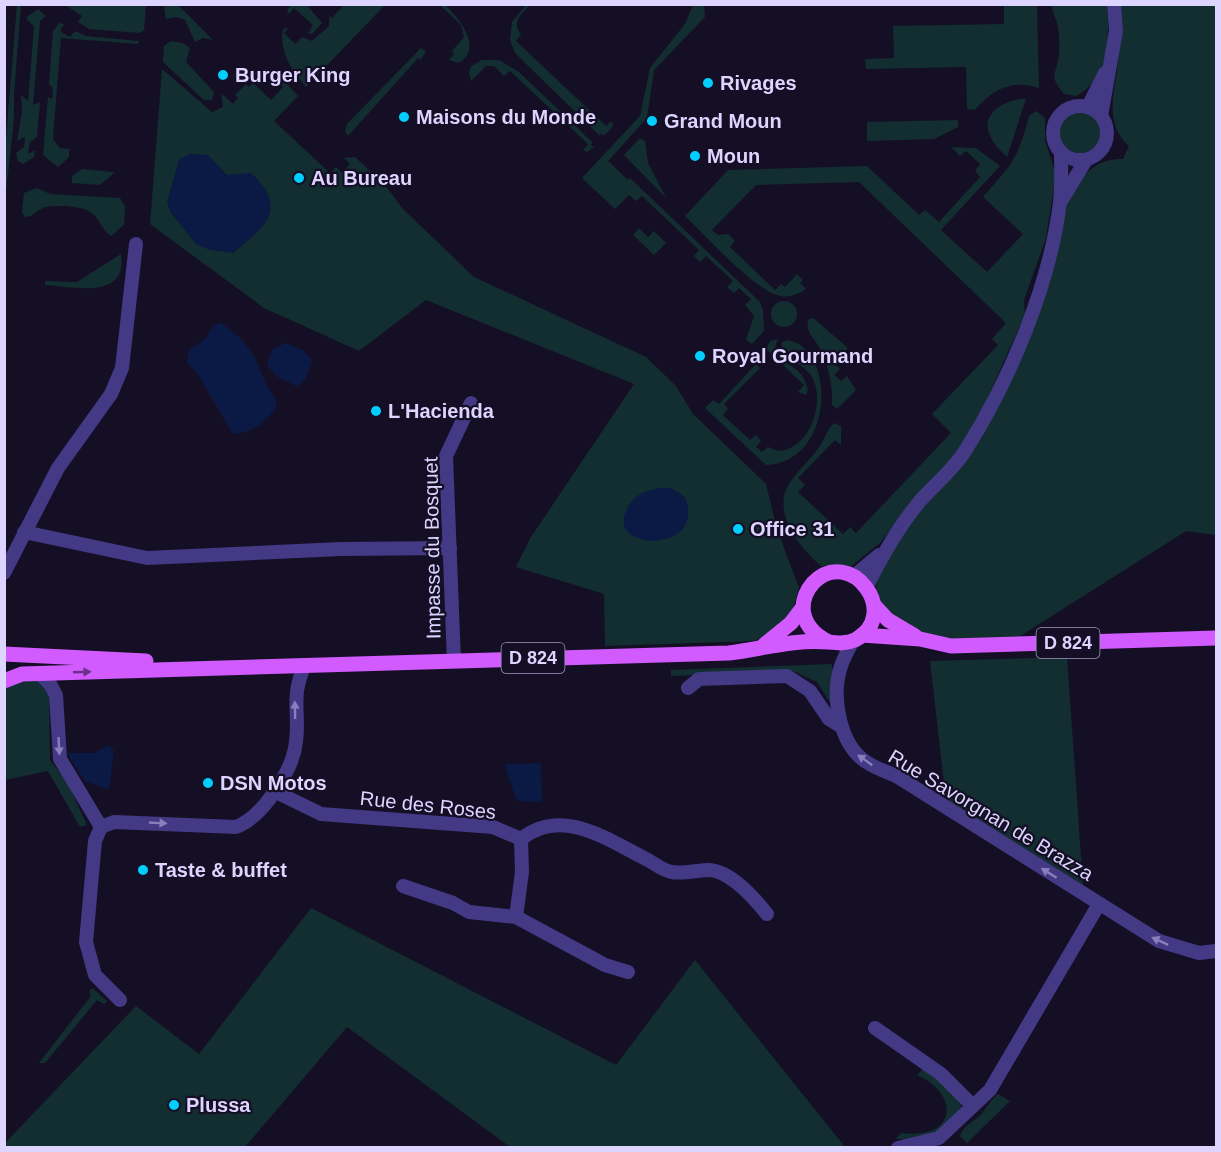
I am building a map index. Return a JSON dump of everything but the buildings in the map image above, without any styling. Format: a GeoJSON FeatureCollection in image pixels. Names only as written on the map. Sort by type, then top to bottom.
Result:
{"type":"FeatureCollection","features":[{"type":"Feature","properties":{"kind":"main road"},"geometry":{"type":"LineString","coordinates":[[843,573],[854,576],[867,586],[874,605],[872,621],[858,638],[829,642],[810,629],[803,607],[809,588],[823,576],[843,573]]}},
{"type":"Feature","properties":{"kind":"main road","name":"D 824"},"geometry":{"type":"LineString","coordinates":[[874,605],[888,620],[920,639]]}},
{"type":"Feature","properties":{"kind":"main road","name":"D 824"},"geometry":{"type":"LineString","coordinates":[[761,647],[791,623],[803,607]]}},
{"type":"Feature","properties":{"kind":"main road","name":"D 824"},"geometry":{"type":"LineString","coordinates":[[858,638],[920,639],[951,646],[1216,638]]}},
{"type":"Feature","properties":{"kind":"main road","name":"D 824"},"geometry":{"type":"LineString","coordinates":[[4,681],[22,674],[39,673],[729,653],[797,641],[829,642]]}},
{"type":"Feature","properties":{"kind":"main road","name":"D 824"},"geometry":{"type":"LineString","coordinates":[[4,654],[214,668]]}},
{"type":"Feature","properties":{"kind":"street"},"geometry":{"type":"LineString","coordinates":[[1101,116],[1116,31],[1114,4]]}},
{"type":"Feature","properties":{"kind":"street"},"geometry":{"type":"LineString","coordinates":[[1088,107],[1112,57]]}},
{"type":"Feature","properties":{"kind":"street"},"geometry":{"type":"LineString","coordinates":[[867,586],[885,550],[920,502],[965,451],[999,390],[1043,283],[1061,201],[1060,152],[1054,136],[1058,119],[1068,109],[1088,107],[1101,116],[1106,124],[1106,142],[1101,150],[1086,160],[1061,201]]}},
{"type":"Feature","properties":{"kind":"street"},"geometry":{"type":"LineString","coordinates":[[1060,152],[1068,157],[1086,160]]}},
{"type":"Feature","properties":{"kind":"street"},"geometry":{"type":"LineString","coordinates":[[4,573],[58,468],[111,394],[122,368],[136,244]]}},
{"type":"Feature","properties":{"kind":"street","name":"Impasse du Bosquet"},"geometry":{"type":"LineString","coordinates":[[454,661],[446,456],[471,403]]}},
{"type":"Feature","properties":{"kind":"street"},"geometry":{"type":"LineString","coordinates":[[24,532],[147,558],[341,549],[450,548]]}},
{"type":"Feature","properties":{"kind":"street"},"geometry":{"type":"LineString","coordinates":[[854,576],[885,550]]}},
{"type":"Feature","properties":{"kind":"street","name":"Rue Savorgnan de Brazza"},"geometry":{"type":"LineString","coordinates":[[858,638],[841,666],[837,687],[842,727],[850,746],[868,763],[898,777],[1159,942],[1199,953],[1216,951]]}},
{"type":"Feature","properties":{"kind":"street"},"geometry":{"type":"LineString","coordinates":[[120,1000],[94,975],[86,942],[95,841],[101,827],[114,822],[236,827],[250,821],[274,791],[292,757],[296,743],[295,688],[305,665]]}},
{"type":"Feature","properties":{"kind":"street"},"geometry":{"type":"LineString","coordinates":[[39,673],[56,695],[60,759],[101,827]]}},
{"type":"Feature","properties":{"kind":"street"},"geometry":{"type":"LineString","coordinates":[[688,688],[699,679],[787,676],[810,691],[829,719],[842,727]]}},
{"type":"Feature","properties":{"kind":"street","name":"Rue des Roses"},"geometry":{"type":"LineString","coordinates":[[274,791],[321,814],[493,827],[521,839]]}},
{"type":"Feature","properties":{"kind":"street"},"geometry":{"type":"LineString","coordinates":[[516,917],[522,872],[521,839],[532,830],[548,824],[571,826],[592,832],[672,872],[709,870],[722,873],[766,914]]}},
{"type":"Feature","properties":{"kind":"street"},"geometry":{"type":"LineString","coordinates":[[403,886],[453,903],[470,912],[516,917],[605,965],[628,972]]}},
{"type":"Feature","properties":{"kind":"street"},"geometry":{"type":"LineString","coordinates":[[898,1148],[939,1138],[990,1090],[1099,904]]}},
{"type":"Feature","properties":{"kind":"street"},"geometry":{"type":"LineString","coordinates":[[875,1028],[940,1074],[974,1106]]}},
{"type":"Feature","properties":{"kind":"green space"},"geometry":{"type":"Polygon","coordinates":[[[527,4],[530,5],[517,22],[521,34],[516,41],[606,126],[612,121],[613,126],[604,136],[601,133],[600,136],[515,53],[510,40],[512,22],[527,4]]]}},
{"type":"Feature","properties":{"kind":"green space"},"geometry":{"type":"Polygon","coordinates":[[[17,5],[21,5],[14,119],[5,201],[5,149],[17,5]]]}},
{"type":"Feature","properties":{"kind":"green space"},"geometry":{"type":"Polygon","coordinates":[[[65,5],[146,5],[144,30],[140,33],[89,29],[78,22],[82,16],[65,5]]]}},
{"type":"Feature","properties":{"kind":"green space"},"geometry":{"type":"Polygon","coordinates":[[[164,5],[178,5],[213,40],[203,38],[195,42],[185,20],[176,17],[166,19],[164,5]]]}},
{"type":"Feature","properties":{"kind":"green space"},"geometry":{"type":"Polygon","coordinates":[[[291,5],[307,5],[322,23],[313,33],[308,34],[313,25],[294,8],[289,14],[287,10],[291,5]]]}},
{"type":"Feature","properties":{"kind":"green space"},"geometry":{"type":"Polygon","coordinates":[[[344,5],[385,5],[306,87],[288,61],[283,46],[283,29],[289,27],[284,33],[295,44],[302,37],[312,41],[329,26],[329,16],[332,18],[344,5]]]}},
{"type":"Feature","properties":{"kind":"green space"},"geometry":{"type":"Polygon","coordinates":[[[440,5],[445,5],[451,11],[467,33],[469,49],[466,57],[459,63],[449,60],[454,54],[452,51],[464,37],[461,25],[440,5]]]}},
{"type":"Feature","properties":{"kind":"green space"},"geometry":{"type":"Polygon","coordinates":[[[693,5],[704,5],[705,17],[654,70],[647,118],[608,161],[628,180],[630,178],[760,302],[763,310],[764,331],[752,344],[746,340],[754,316],[745,305],[751,299],[739,288],[734,293],[727,287],[733,281],[706,256],[700,262],[694,256],[699,250],[642,196],[636,201],[629,195],[615,209],[582,178],[640,116],[650,68],[685,24],[693,5]]]}},
{"type":"Feature","properties":{"kind":"green space"},"geometry":{"type":"Polygon","coordinates":[[[1004,5],[1037,5],[1039,88],[1029,85],[1012,85],[996,91],[975,110],[967,109],[966,67],[866,69],[865,59],[894,58],[893,26],[1004,24],[1004,5]]]}},
{"type":"Feature","properties":{"kind":"green space"},"geometry":{"type":"Polygon","coordinates":[[[1052,5],[1107,5],[1107,44],[1101,69],[1087,89],[1076,96],[1064,94],[1056,82],[1055,72],[1059,45],[1058,27],[1052,5]]]}},
{"type":"Feature","properties":{"kind":"green space"},"geometry":{"type":"Polygon","coordinates":[[[1118,5],[1216,5],[1216,535],[1186,531],[1014,640],[967,641],[933,636],[916,630],[879,607],[875,592],[878,577],[907,528],[992,414],[1067,201],[1089,171],[1104,162],[1123,159],[1129,146],[1116,128],[1113,117],[1113,96],[1119,48],[1118,5]]]}},
{"type":"Feature","properties":{"kind":"green space"},"geometry":{"type":"Polygon","coordinates":[[[38,9],[46,16],[40,21],[33,105],[40,102],[37,137],[30,142],[28,154],[35,150],[34,157],[23,164],[18,161],[16,153],[24,147],[25,137],[17,141],[22,112],[21,95],[28,101],[34,26],[27,20],[27,17],[38,9]]]}},
{"type":"Feature","properties":{"kind":"green space"},"geometry":{"type":"Polygon","coordinates":[[[59,23],[64,24],[60,31],[70,37],[75,31],[86,36],[139,41],[138,44],[61,38],[53,139],[60,148],[69,149],[69,157],[58,167],[43,155],[48,97],[52,99],[53,88],[49,84],[53,31],[59,23]]]}},
{"type":"Feature","properties":{"kind":"green space"},"geometry":{"type":"Polygon","coordinates":[[[171,41],[183,43],[190,48],[186,62],[214,92],[212,100],[204,100],[163,62],[164,46],[171,41]]]}},
{"type":"Feature","properties":{"kind":"green space"},"geometry":{"type":"Polygon","coordinates":[[[421,48],[426,52],[420,60],[418,58],[348,136],[345,131],[347,124],[421,48]]]}},
{"type":"Feature","properties":{"kind":"green space"},"geometry":{"type":"Polygon","coordinates":[[[482,60],[499,60],[519,72],[593,143],[590,144],[594,147],[587,152],[583,150],[588,144],[510,71],[504,76],[494,66],[486,66],[471,81],[469,73],[471,66],[482,60]]]}},
{"type":"Feature","properties":{"kind":"green space"},"geometry":{"type":"Polygon","coordinates":[[[162,69],[212,112],[223,107],[221,93],[233,104],[238,98],[235,95],[246,84],[249,87],[253,83],[271,100],[283,87],[277,81],[285,82],[298,96],[274,121],[330,173],[336,167],[342,173],[350,164],[344,158],[355,157],[385,185],[403,209],[474,277],[646,357],[676,386],[693,414],[766,484],[777,529],[799,588],[791,616],[771,633],[754,641],[605,646],[604,594],[516,567],[531,537],[634,384],[426,300],[359,351],[264,308],[150,224],[162,69]]]}},
{"type":"Feature","properties":{"kind":"green space"},"geometry":{"type":"Polygon","coordinates":[[[1026,99],[1007,157],[990,137],[989,119],[992,113],[1004,104],[1026,99]]]}},
{"type":"Feature","properties":{"kind":"green space"},"geometry":{"type":"Polygon","coordinates":[[[1036,111],[1045,118],[1045,141],[1056,174],[1046,238],[1024,300],[1025,314],[985,404],[959,449],[880,543],[846,570],[821,566],[792,532],[784,511],[784,500],[789,484],[819,447],[831,426],[834,423],[841,426],[841,445],[835,440],[798,478],[805,485],[798,492],[843,534],[850,527],[856,533],[951,433],[932,414],[998,345],[992,339],[1006,323],[859,182],[756,185],[712,230],[718,235],[728,234],[735,241],[730,247],[775,290],[781,284],[785,287],[797,274],[803,280],[800,283],[806,289],[791,296],[780,296],[757,284],[685,216],[728,170],[867,166],[919,215],[925,210],[939,222],[980,177],[975,171],[980,164],[966,151],[960,156],[951,147],[976,148],[1000,166],[941,230],[987,272],[1023,234],[983,197],[1013,160],[1029,116],[1036,111]]]}},
{"type":"Feature","properties":{"kind":"green space"},"geometry":{"type":"Polygon","coordinates":[[[1080,111],[1088,112],[1095,117],[1100,124],[1100,140],[1095,147],[1088,152],[1080,153],[1072,152],[1065,147],[1060,140],[1059,132],[1060,124],[1065,117],[1072,112],[1080,111]]]}},
{"type":"Feature","properties":{"kind":"green space"},"geometry":{"type":"Polygon","coordinates":[[[958,120],[958,127],[934,139],[867,141],[867,122],[958,120]]]}},
{"type":"Feature","properties":{"kind":"green space"},"geometry":{"type":"Polygon","coordinates":[[[640,138],[645,141],[648,163],[666,198],[624,155],[640,138]]]}},
{"type":"Feature","properties":{"kind":"green space"},"geometry":{"type":"Polygon","coordinates":[[[82,169],[114,173],[100,185],[72,183],[72,176],[82,169]]]}},
{"type":"Feature","properties":{"kind":"green space"},"geometry":{"type":"Polygon","coordinates":[[[37,188],[50,194],[120,198],[125,206],[124,225],[111,236],[89,211],[68,206],[46,207],[25,217],[22,212],[24,193],[37,188]]]}},
{"type":"Feature","properties":{"kind":"green space"},"geometry":{"type":"Polygon","coordinates":[[[639,228],[648,237],[654,231],[666,243],[654,255],[633,235],[639,228]]]}},
{"type":"Feature","properties":{"kind":"green space"},"geometry":{"type":"Polygon","coordinates":[[[121,254],[121,269],[116,279],[108,285],[84,288],[45,285],[45,281],[77,282],[121,254]]]}},
{"type":"Feature","properties":{"kind":"green space"},"geometry":{"type":"Polygon","coordinates":[[[784,301],[793,305],[797,314],[793,323],[784,327],[775,323],[771,314],[775,305],[784,301]]]}},
{"type":"Feature","properties":{"kind":"green space"},"geometry":{"type":"Polygon","coordinates":[[[813,318],[848,348],[834,363],[840,369],[834,375],[841,381],[847,376],[856,390],[837,409],[832,405],[831,381],[825,359],[808,330],[809,319],[813,318]]]}},
{"type":"Feature","properties":{"kind":"green space"},"geometry":{"type":"Polygon","coordinates":[[[778,339],[776,350],[778,355],[802,376],[808,390],[806,395],[798,392],[804,385],[768,351],[762,357],[770,341],[778,339]]]}},
{"type":"Feature","properties":{"kind":"green space"},"geometry":{"type":"Polygon","coordinates":[[[788,340],[804,348],[815,363],[821,383],[821,405],[816,427],[805,446],[788,459],[766,465],[705,408],[713,400],[719,404],[756,364],[760,368],[724,404],[728,409],[723,415],[750,440],[756,435],[761,441],[756,447],[762,452],[768,447],[778,451],[789,449],[799,442],[807,433],[816,411],[816,387],[809,373],[781,349],[782,342],[788,340]]]}},
{"type":"Feature","properties":{"kind":"green space"},"geometry":{"type":"Polygon","coordinates":[[[1067,657],[1083,885],[946,800],[930,661],[1067,657]]]}},
{"type":"Feature","properties":{"kind":"green space"},"geometry":{"type":"Polygon","coordinates":[[[832,664],[836,712],[817,682],[793,671],[671,676],[671,670],[832,664]]]}},
{"type":"Feature","properties":{"kind":"green space"},"geometry":{"type":"Polygon","coordinates":[[[30,678],[41,680],[49,693],[50,760],[67,782],[87,825],[80,827],[48,771],[5,780],[5,688],[30,678]]]}},
{"type":"Feature","properties":{"kind":"green space"},"geometry":{"type":"Polygon","coordinates":[[[311,908],[616,1065],[695,960],[845,1147],[510,1147],[347,1027],[245,1147],[5,1147],[5,1143],[136,1006],[199,1054],[311,908]]]}},
{"type":"Feature","properties":{"kind":"green space"},"geometry":{"type":"Polygon","coordinates":[[[92,988],[107,1001],[104,1004],[97,1000],[45,1063],[39,1063],[91,996],[89,992],[92,988]]]}},
{"type":"Feature","properties":{"kind":"green space"},"geometry":{"type":"Polygon","coordinates":[[[923,1069],[961,1100],[961,1111],[933,1135],[918,1139],[896,1139],[901,1133],[920,1133],[934,1129],[943,1122],[946,1103],[931,1083],[917,1075],[923,1069]]]}},
{"type":"Feature","properties":{"kind":"green space"},"geometry":{"type":"Polygon","coordinates":[[[998,1094],[1010,1101],[967,1143],[960,1136],[962,1131],[998,1094]]]}},
{"type":"Feature","properties":{"kind":"water"},"geometry":{"type":"Polygon","coordinates":[[[190,154],[208,155],[227,175],[251,173],[263,185],[269,197],[271,207],[263,226],[233,253],[210,250],[196,244],[171,213],[167,202],[179,160],[190,154]]]}},
{"type":"Feature","properties":{"kind":"water"},"geometry":{"type":"Polygon","coordinates":[[[221,323],[247,346],[276,400],[274,410],[269,416],[258,426],[243,433],[232,433],[196,371],[187,364],[190,350],[207,337],[213,326],[221,323]]]}},
{"type":"Feature","properties":{"kind":"water"},"geometry":{"type":"Polygon","coordinates":[[[286,343],[303,350],[312,360],[305,379],[296,386],[276,376],[267,365],[272,349],[286,343]]]}},
{"type":"Feature","properties":{"kind":"water"},"geometry":{"type":"Polygon","coordinates":[[[658,488],[671,488],[685,497],[688,516],[682,529],[671,537],[657,541],[642,539],[630,534],[624,524],[626,511],[632,501],[639,495],[658,488]]]}},
{"type":"Feature","properties":{"kind":"water"},"geometry":{"type":"Polygon","coordinates":[[[108,745],[114,751],[109,790],[85,781],[67,753],[95,753],[108,745]]]}},
{"type":"Feature","properties":{"kind":"water"},"geometry":{"type":"Polygon","coordinates":[[[541,763],[542,802],[517,801],[504,764],[541,763]]]}},
{"type":"Feature","properties":{"kind":"place","name":"Burger King"},"geometry":{"type":"Point","coordinates":[223,75]}},
{"type":"Feature","properties":{"kind":"place","name":"Rivages"},"geometry":{"type":"Point","coordinates":[708,83]}},
{"type":"Feature","properties":{"kind":"place","name":"Maisons du Monde"},"geometry":{"type":"Point","coordinates":[404,117]}},
{"type":"Feature","properties":{"kind":"place","name":"Grand Moun"},"geometry":{"type":"Point","coordinates":[652,121]}},
{"type":"Feature","properties":{"kind":"place","name":"Moun"},"geometry":{"type":"Point","coordinates":[695,156]}},
{"type":"Feature","properties":{"kind":"place","name":"Au Bureau"},"geometry":{"type":"Point","coordinates":[299,178]}},
{"type":"Feature","properties":{"kind":"place","name":"Royal Gourmand"},"geometry":{"type":"Point","coordinates":[700,356]}},
{"type":"Feature","properties":{"kind":"place","name":"L'Hacienda"},"geometry":{"type":"Point","coordinates":[376,411]}},
{"type":"Feature","properties":{"kind":"place","name":"Office 31"},"geometry":{"type":"Point","coordinates":[738,529]}},
{"type":"Feature","properties":{"kind":"place","name":"DSN Motos"},"geometry":{"type":"Point","coordinates":[208,783]}},
{"type":"Feature","properties":{"kind":"place","name":"Taste & buffet"},"geometry":{"type":"Point","coordinates":[143,870]}},
{"type":"Feature","properties":{"kind":"place","name":"Plussa"},"geometry":{"type":"Point","coordinates":[174,1105]}}]}
